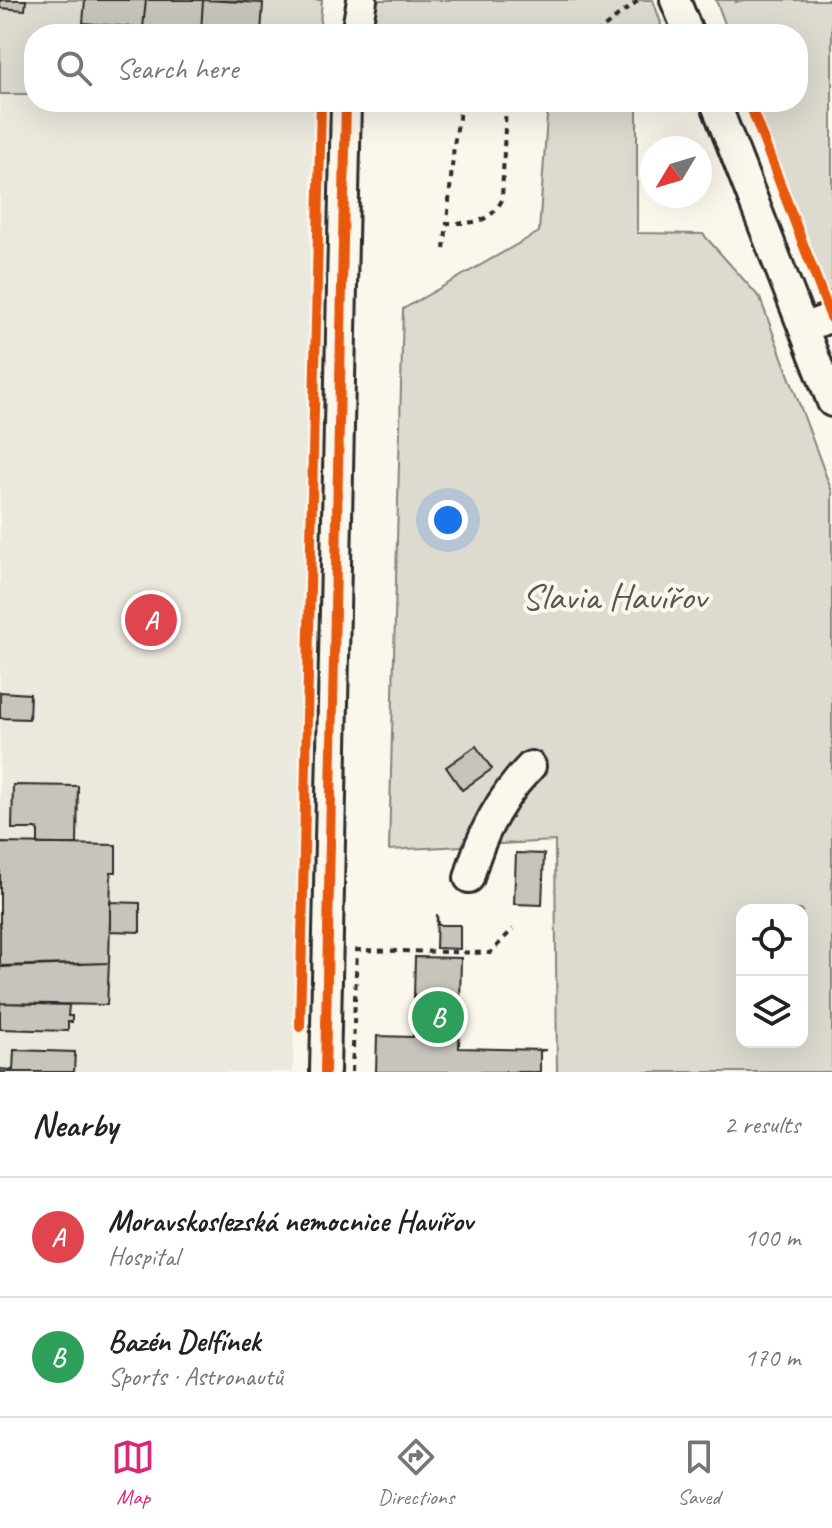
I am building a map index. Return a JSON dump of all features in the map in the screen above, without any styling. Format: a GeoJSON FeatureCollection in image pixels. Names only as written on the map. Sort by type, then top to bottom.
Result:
{"type":"FeatureCollection","features":[{"type":"Feature","properties":{"kind":"street"},"geometry":{"type":"LineString","coordinates":[[358,24],[362,0]]}},
{"type":"Feature","properties":{"kind":"street"},"geometry":{"type":"LineString","coordinates":[[675,0],[685,24]]}},
{"type":"Feature","properties":{"kind":"street"},"geometry":{"type":"LineString","coordinates":[[325,1072],[346,112]]}},
{"type":"Feature","properties":{"kind":"street"},"geometry":{"type":"LineString","coordinates":[[719,112],[832,402]]}},
{"type":"Feature","properties":{"kind":"street"},"geometry":{"type":"LineString","coordinates":[[803,328],[832,317]]}},
{"type":"Feature","properties":{"kind":"street"},"geometry":{"type":"LineString","coordinates":[[469,878],[478,845],[511,787],[531,766]]}},
{"type":"Feature","properties":{"kind":"path"},"geometry":{"type":"LineString","coordinates":[[608,24],[639,0]]}},
{"type":"Feature","properties":{"kind":"path"},"geometry":{"type":"LineString","coordinates":[[444,249],[460,112]]}},
{"type":"Feature","properties":{"kind":"path"},"geometry":{"type":"LineString","coordinates":[[447,223],[475,223],[496,213],[502,200],[506,112]]}},
{"type":"Feature","properties":{"kind":"path"},"geometry":{"type":"LineString","coordinates":[[352,1072],[357,950],[490,953],[513,929]]}},
{"type":"Feature","properties":{"kind":"shaded area"},"geometry":{"type":"Polygon","coordinates":[[[0,94],[24,94],[24,112],[313,112],[293,1072],[0,1072],[0,94]]]}},
{"type":"Feature","properties":{"kind":"green space"},"geometry":{"type":"Polygon","coordinates":[[[0,0],[322,0],[320,24],[24,24],[24,94],[0,94],[0,0]]]}},
{"type":"Feature","properties":{"kind":"green space"},"geometry":{"type":"Polygon","coordinates":[[[372,0],[653,0],[661,23],[661,24],[367,24],[372,0]]]}},
{"type":"Feature","properties":{"kind":"green space"},"geometry":{"type":"Polygon","coordinates":[[[716,0],[832,0],[832,291],[827,292],[759,112],[808,112],[808,24],[725,24],[716,0]]]}},
{"type":"Feature","properties":{"kind":"green space","name":"Slavia Havířov"},"geometry":{"type":"Polygon","coordinates":[[[547,112],[637,112],[637,233],[703,234],[760,298],[832,492],[832,1072],[557,1072],[555,841],[389,850],[403,309],[539,232],[547,112]]]}},
{"type":"Feature","properties":{"kind":"building"},"geometry":{"type":"Polygon","coordinates":[[[0,0],[26,0],[25,10],[0,8],[0,0]]]}},
{"type":"Feature","properties":{"kind":"building"},"geometry":{"type":"Polygon","coordinates":[[[85,0],[146,0],[143,24],[83,23],[85,0]]]}},
{"type":"Feature","properties":{"kind":"building"},"geometry":{"type":"Polygon","coordinates":[[[146,0],[203,0],[202,24],[143,24],[146,0]]]}},
{"type":"Feature","properties":{"kind":"building"},"geometry":{"type":"Polygon","coordinates":[[[203,0],[263,3],[262,24],[202,24],[203,0]]]}},
{"type":"Feature","properties":{"kind":"building"},"geometry":{"type":"Polygon","coordinates":[[[0,692],[30,694],[29,719],[0,718],[0,692]]]}},
{"type":"Feature","properties":{"kind":"building"},"geometry":{"type":"Polygon","coordinates":[[[476,746],[492,769],[462,790],[446,767],[476,746]]]}},
{"type":"Feature","properties":{"kind":"building"},"geometry":{"type":"Polygon","coordinates":[[[13,785],[78,786],[77,844],[38,844],[38,829],[12,829],[13,785]]]}},
{"type":"Feature","properties":{"kind":"building"},"geometry":{"type":"Polygon","coordinates":[[[0,843],[116,845],[116,872],[111,872],[109,963],[0,966],[0,843]]]}},
{"type":"Feature","properties":{"kind":"building"},"geometry":{"type":"Polygon","coordinates":[[[516,853],[544,854],[542,905],[514,904],[516,853]]]}},
{"type":"Feature","properties":{"kind":"building"},"geometry":{"type":"Polygon","coordinates":[[[110,902],[140,903],[140,932],[110,931],[110,902]]]}},
{"type":"Feature","properties":{"kind":"building"},"geometry":{"type":"Polygon","coordinates":[[[437,914],[438,925],[460,925],[460,949],[436,948],[437,914]]]}},
{"type":"Feature","properties":{"kind":"building"},"geometry":{"type":"Polygon","coordinates":[[[415,957],[461,958],[459,1048],[546,1050],[540,1051],[540,1072],[376,1072],[377,1036],[413,1037],[415,957]]]}},
{"type":"Feature","properties":{"kind":"building"},"geometry":{"type":"Polygon","coordinates":[[[109,963],[107,1005],[0,1003],[0,967],[109,963]]]}},
{"type":"Feature","properties":{"kind":"building"},"geometry":{"type":"Polygon","coordinates":[[[0,1003],[69,1005],[68,1016],[72,1016],[72,1022],[68,1022],[68,1031],[0,1029],[0,1003]]]}},
{"type":"Feature","properties":{"kind":"building"},"geometry":{"type":"Polygon","coordinates":[[[14,1050],[75,1052],[74,1072],[0,1072],[0,1069],[13,1070],[14,1050]]]}},
{"type":"Feature","properties":{"kind":"cycle path"},"geometry":{"type":"LineString","coordinates":[[300,1027],[321,112]]}},
{"type":"Feature","properties":{"kind":"cycle path"},"geometry":{"type":"LineString","coordinates":[[325,1072],[346,112]]}},
{"type":"Feature","properties":{"kind":"cycle path"},"geometry":{"type":"LineString","coordinates":[[753,112],[832,320]]}},
{"type":"Feature","properties":{"kind":"place","name":"Moravskoslezská nemocnice Havířov"},"geometry":{"type":"Point","coordinates":[151,620]}},
{"type":"Feature","properties":{"kind":"place","name":"Bazén Delfínek"},"geometry":{"type":"Point","coordinates":[438,1017]}}]}
